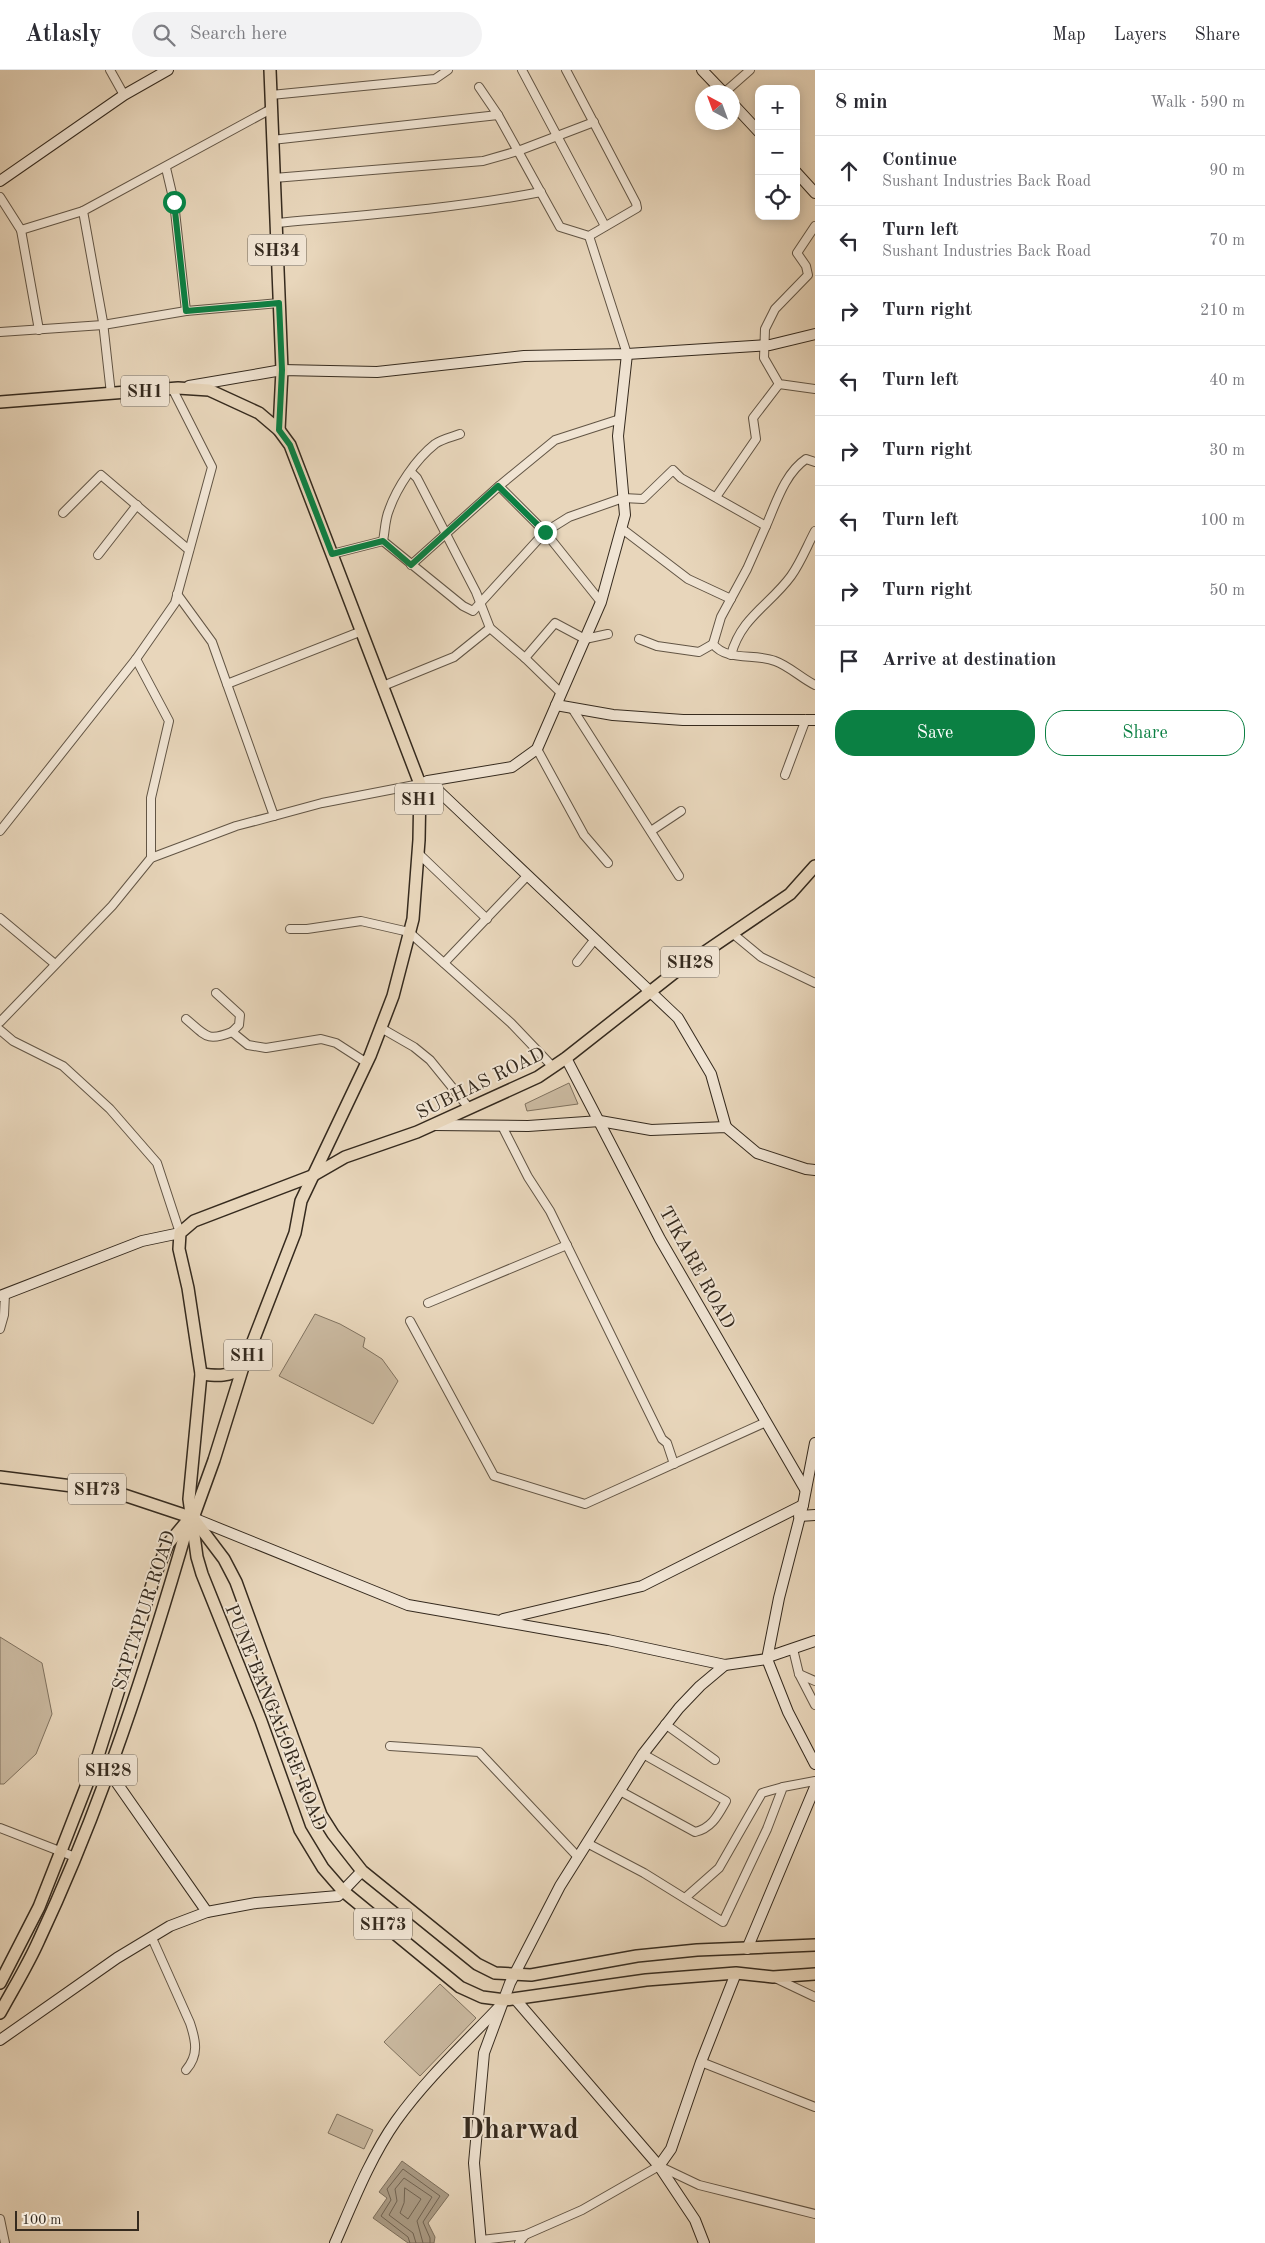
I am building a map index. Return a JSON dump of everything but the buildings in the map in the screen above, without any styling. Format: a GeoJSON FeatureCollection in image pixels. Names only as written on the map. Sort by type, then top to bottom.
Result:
{"type":"FeatureCollection","features":[{"type":"Feature","properties":{"kind":"main road","name":"SH34"},"geometry":{"type":"LineString","coordinates":[[270,70],[282,370],[279,430]]}},
{"type":"Feature","properties":{"kind":"main road","name":"SH1"},"geometry":{"type":"LineString","coordinates":[[0,402],[175,388],[209,390],[259,413],[279,430],[290,445],[383,686],[424,783],[413,919],[393,996],[367,1063],[301,1201],[295,1233],[243,1367],[214,1460],[192,1517]]}},
{"type":"Feature","properties":{"kind":"main road","name":"SUBHAS ROAD"},"geometry":{"type":"LineString","coordinates":[[180,1233],[194,1221],[312,1176],[345,1157],[432,1125],[538,1077],[566,1058],[650,991],[790,894],[815,866]]}},
{"type":"Feature","properties":{"kind":"main road"},"geometry":{"type":"LineString","coordinates":[[180,1233],[179,1249],[188,1288],[201,1374],[189,1499],[192,1517]]}},
{"type":"Feature","properties":{"kind":"main road"},"geometry":{"type":"LineString","coordinates":[[201,1374],[222,1376],[234,1374],[243,1367]]}},
{"type":"Feature","properties":{"kind":"main road","name":"SH73"},"geometry":{"type":"LineString","coordinates":[[0,1477],[112,1491],[192,1517]]}},
{"type":"Feature","properties":{"kind":"main road","name":"PUNE BANGALORE ROAD"},"geometry":{"type":"LineString","coordinates":[[192,1517],[206,1532],[224,1559],[236,1582],[321,1815],[332,1834],[362,1871],[477,1964],[495,1973],[531,1975],[637,1956],[697,1950],[815,1945]]}},
{"type":"Feature","properties":{"kind":"main road","name":"PUNE BANGALORE ROAD"},"geometry":{"type":"LineString","coordinates":[[192,1517],[202,1574],[261,1721],[300,1830],[323,1868],[343,1891],[460,1987],[482,1997],[511,2000],[567,1990],[646,1980],[736,1973],[773,1977],[815,1974]]}},
{"type":"Feature","properties":{"kind":"main road","name":"SAPTAPUR ROAD"},"geometry":{"type":"LineString","coordinates":[[0,1983],[39,1907],[98,1756],[158,1567],[168,1544],[192,1517]]}},
{"type":"Feature","properties":{"kind":"main road","name":"SAPTAPUR ROAD"},"geometry":{"type":"LineString","coordinates":[[0,2013],[39,1941],[75,1857],[108,1770],[192,1517]]}},
{"type":"Feature","properties":{"kind":"street"},"geometry":{"type":"LineString","coordinates":[[110,70],[124,95]]}},
{"type":"Feature","properties":{"kind":"street"},"geometry":{"type":"LineString","coordinates":[[0,181],[124,95],[168,70]]}},
{"type":"Feature","properties":{"kind":"street"},"geometry":{"type":"LineString","coordinates":[[271,95],[435,79],[448,70]]}},
{"type":"Feature","properties":{"kind":"street"},"geometry":{"type":"LineString","coordinates":[[522,70],[605,226]]}},
{"type":"Feature","properties":{"kind":"street"},"geometry":{"type":"LineString","coordinates":[[479,87],[498,115],[560,227],[589,236],[637,208],[566,70]]}},
{"type":"Feature","properties":{"kind":"street"},"geometry":{"type":"LineString","coordinates":[[702,70],[717,85]]}},
{"type":"Feature","properties":{"kind":"street"},"geometry":{"type":"LineString","coordinates":[[732,85],[750,70]]}},
{"type":"Feature","properties":{"kind":"street"},"geometry":{"type":"LineString","coordinates":[[21,230],[83,210],[166,168],[271,109]]}},
{"type":"Feature","properties":{"kind":"street"},"geometry":{"type":"LineString","coordinates":[[740,112],[757,130]]}},
{"type":"Feature","properties":{"kind":"street"},"geometry":{"type":"LineString","coordinates":[[272,140],[498,115]]}},
{"type":"Feature","properties":{"kind":"street"},"geometry":{"type":"LineString","coordinates":[[274,178],[483,161],[518,152],[594,122]]}},
{"type":"Feature","properties":{"kind":"street"},"geometry":{"type":"LineString","coordinates":[[166,168],[174,202],[186,311]]}},
{"type":"Feature","properties":{"kind":"street"},"geometry":{"type":"LineString","coordinates":[[799,175],[814,188]]}},
{"type":"Feature","properties":{"kind":"street"},"geometry":{"type":"LineString","coordinates":[[276,223],[440,208],[495,201],[541,192]]}},
{"type":"Feature","properties":{"kind":"street"},"geometry":{"type":"LineString","coordinates":[[0,197],[21,230],[39,330]]}},
{"type":"Feature","properties":{"kind":"street"},"geometry":{"type":"LineString","coordinates":[[83,210],[103,325],[111,394]]}},
{"type":"Feature","properties":{"kind":"street"},"geometry":{"type":"LineString","coordinates":[[779,384],[764,358],[766,345],[765,329],[774,309],[808,275],[806,266],[796,253],[815,226]]}},
{"type":"Feature","properties":{"kind":"street"},"geometry":{"type":"LineString","coordinates":[[0,1022],[112,906],[151,858],[236,826],[322,803],[512,767],[537,749],[600,602],[625,516],[618,436],[628,354],[589,236]]}},
{"type":"Feature","properties":{"kind":"street"},"geometry":{"type":"LineString","coordinates":[[0,332],[103,325],[186,311],[279,303]]}},
{"type":"Feature","properties":{"kind":"street"},"geometry":{"type":"LineString","coordinates":[[0,832],[136,659],[175,603],[212,467],[175,388],[282,370],[378,372],[524,356],[628,354],[766,345],[815,334]]}},
{"type":"Feature","properties":{"kind":"street"},"geometry":{"type":"LineString","coordinates":[[779,384],[815,389]]}},
{"type":"Feature","properties":{"kind":"street"},"geometry":{"type":"LineString","coordinates":[[716,497],[756,439],[753,418],[779,384]]}},
{"type":"Feature","properties":{"kind":"street"},"geometry":{"type":"LineString","coordinates":[[411,565],[498,486],[555,440],[620,419]]}},
{"type":"Feature","properties":{"kind":"street"},"geometry":{"type":"LineString","coordinates":[[383,541],[388,511],[404,478],[436,443],[460,434]]}},
{"type":"Feature","properties":{"kind":"street"},"geometry":{"type":"LineString","coordinates":[[639,638],[658,646],[700,652],[712,644],[721,617],[747,569],[778,498],[796,466],[806,459],[815,462]]}},
{"type":"Feature","properties":{"kind":"street"},"geometry":{"type":"LineString","coordinates":[[383,541],[463,606],[473,610],[545,532],[569,517],[623,498],[643,499],[673,470],[681,478],[766,526]]}},
{"type":"Feature","properties":{"kind":"street"},"geometry":{"type":"LineString","coordinates":[[411,472],[417,478],[444,534],[476,592],[479,604],[490,628],[525,658],[561,693]]}},
{"type":"Feature","properties":{"kind":"street"},"geometry":{"type":"LineString","coordinates":[[62,513],[101,475],[189,550]]}},
{"type":"Feature","properties":{"kind":"street"},"geometry":{"type":"LineString","coordinates":[[498,486],[545,532],[600,602]]}},
{"type":"Feature","properties":{"kind":"street"},"geometry":{"type":"LineString","coordinates":[[98,554],[137,505]]}},
{"type":"Feature","properties":{"kind":"street"},"geometry":{"type":"LineString","coordinates":[[621,528],[688,579],[731,599]]}},
{"type":"Feature","properties":{"kind":"street"},"geometry":{"type":"LineString","coordinates":[[731,655],[735,638],[748,620],[791,576],[815,531]]}},
{"type":"Feature","properties":{"kind":"street"},"geometry":{"type":"LineString","coordinates":[[332,554],[383,541]]}},
{"type":"Feature","properties":{"kind":"street"},"geometry":{"type":"LineString","coordinates":[[178,594],[212,642],[274,816]]}},
{"type":"Feature","properties":{"kind":"street"},"geometry":{"type":"LineString","coordinates":[[525,658],[555,622],[584,639],[608,634]]}},
{"type":"Feature","properties":{"kind":"street"},"geometry":{"type":"LineString","coordinates":[[383,686],[454,657],[490,628]]}},
{"type":"Feature","properties":{"kind":"street"},"geometry":{"type":"LineString","coordinates":[[227,684],[362,632]]}},
{"type":"Feature","properties":{"kind":"street"},"geometry":{"type":"LineString","coordinates":[[712,644],[718,651],[731,655],[775,661],[815,685]]}},
{"type":"Feature","properties":{"kind":"street"},"geometry":{"type":"LineString","coordinates":[[136,659],[169,721],[152,798],[151,858]]}},
{"type":"Feature","properties":{"kind":"street"},"geometry":{"type":"LineString","coordinates":[[556,705],[613,715],[683,720],[811,720],[785,775]]}},
{"type":"Feature","properties":{"kind":"street"},"geometry":{"type":"LineString","coordinates":[[572,708],[680,876]]}},
{"type":"Feature","properties":{"kind":"street"},"geometry":{"type":"LineString","coordinates":[[537,749],[584,835],[608,863]]}},
{"type":"Feature","properties":{"kind":"street"},"geometry":{"type":"LineString","coordinates":[[424,783],[527,876],[678,1018],[711,1074],[726,1127],[757,1153],[806,1169],[815,1170]]}},
{"type":"Feature","properties":{"kind":"street"},"geometry":{"type":"LineString","coordinates":[[651,831],[681,811]]}},
{"type":"Feature","properties":{"kind":"street"},"geometry":{"type":"LineString","coordinates":[[418,853],[487,918]]}},
{"type":"Feature","properties":{"kind":"street"},"geometry":{"type":"LineString","coordinates":[[444,963],[527,876]]}},
{"type":"Feature","properties":{"kind":"street"},"geometry":{"type":"LineString","coordinates":[[0,918],[55,964]]}},
{"type":"Feature","properties":{"kind":"street"},"geometry":{"type":"LineString","coordinates":[[290,929],[307,929],[361,921],[409,932],[511,1023],[553,1067]]}},
{"type":"Feature","properties":{"kind":"street"},"geometry":{"type":"LineString","coordinates":[[732,933],[761,957],[815,983]]}},
{"type":"Feature","properties":{"kind":"street"},"geometry":{"type":"LineString","coordinates":[[577,962],[595,939]]}},
{"type":"Feature","properties":{"kind":"street"},"geometry":{"type":"LineString","coordinates":[[186,1019],[206,1036],[216,1038],[232,1032],[238,1025],[240,1015],[216,993]]}},
{"type":"Feature","properties":{"kind":"street"},"geometry":{"type":"LineString","coordinates":[[381,1028],[414,1047],[430,1060],[469,1108]]}},
{"type":"Feature","properties":{"kind":"street"},"geometry":{"type":"LineString","coordinates":[[0,1030],[13,1041],[63,1066],[110,1109],[157,1163],[180,1233],[142,1242],[3,1295],[4,1315],[0,1329]]}},
{"type":"Feature","properties":{"kind":"street"},"geometry":{"type":"LineString","coordinates":[[232,1032],[248,1045],[266,1048],[321,1039],[336,1043],[367,1063]]}},
{"type":"Feature","properties":{"kind":"street","name":"TIKARE ROAD"},"geometry":{"type":"LineString","coordinates":[[566,1058],[660,1239],[805,1489]]}},
{"type":"Feature","properties":{"kind":"street"},"geometry":{"type":"LineString","coordinates":[[432,1125],[528,1126],[600,1121],[651,1130],[726,1127]]}},
{"type":"Feature","properties":{"kind":"street"},"geometry":{"type":"LineString","coordinates":[[502,1126],[567,1245],[662,1439],[667,1444],[674,1464]]}},
{"type":"Feature","properties":{"kind":"street"},"geometry":{"type":"LineString","coordinates":[[428,1303],[567,1245]]}},
{"type":"Feature","properties":{"kind":"street"},"geometry":{"type":"LineString","coordinates":[[410,1321],[494,1476],[585,1504],[766,1422]]}},
{"type":"Feature","properties":{"kind":"street"},"geometry":{"type":"LineString","coordinates":[[815,1443],[803,1505],[779,1598],[767,1659],[788,1712],[815,1764]]}},
{"type":"Feature","properties":{"kind":"street"},"geometry":{"type":"LineString","coordinates":[[497,1621],[642,1586],[803,1505]]}},
{"type":"Feature","properties":{"kind":"street"},"geometry":{"type":"LineString","coordinates":[[799,1516],[815,1515]]}},
{"type":"Feature","properties":{"kind":"street"},"geometry":{"type":"LineString","coordinates":[[192,1517],[408,1605],[608,1640],[725,1665],[767,1659],[815,1641]]}},
{"type":"Feature","properties":{"kind":"street"},"geometry":{"type":"LineString","coordinates":[[793,1649],[799,1674],[815,1704]]}},
{"type":"Feature","properties":{"kind":"street"},"geometry":{"type":"LineString","coordinates":[[725,1665],[700,1686],[665,1724],[643,1754],[560,1886],[514,1974],[511,2000],[484,2054],[474,2163],[481,2242],[525,2235],[582,2210],[659,2166],[671,2149],[701,2062],[736,1973]]}},
{"type":"Feature","properties":{"kind":"street"},"geometry":{"type":"LineString","coordinates":[[799,1674],[815,1680]]}},
{"type":"Feature","properties":{"kind":"street"},"geometry":{"type":"LineString","coordinates":[[665,1724],[715,1760]]}},
{"type":"Feature","properties":{"kind":"street"},"geometry":{"type":"LineString","coordinates":[[390,1746],[479,1752],[578,1857]]}},
{"type":"Feature","properties":{"kind":"street"},"geometry":{"type":"LineString","coordinates":[[620,1791],[696,1832],[703,1830],[713,1823],[726,1801],[643,1754]]}},
{"type":"Feature","properties":{"kind":"street"},"geometry":{"type":"LineString","coordinates":[[98,1756],[207,1912]]}},
{"type":"Feature","properties":{"kind":"street"},"geometry":{"type":"LineString","coordinates":[[685,1898],[719,1868],[762,1793],[815,1781]]}},
{"type":"Feature","properties":{"kind":"street"},"geometry":{"type":"LineString","coordinates":[[587,1842],[644,1872],[724,1922],[764,1837],[783,1787]]}},
{"type":"Feature","properties":{"kind":"street"},"geometry":{"type":"LineString","coordinates":[[747,1949],[815,1787]]}},
{"type":"Feature","properties":{"kind":"street"},"geometry":{"type":"LineString","coordinates":[[0,1828],[75,1857]]}},
{"type":"Feature","properties":{"kind":"street"},"geometry":{"type":"LineString","coordinates":[[0,2040],[117,1958],[170,1926],[207,1912],[256,1903],[338,1896],[362,1871]]}},
{"type":"Feature","properties":{"kind":"street"},"geometry":{"type":"LineString","coordinates":[[152,1938],[195,2037],[195,2056],[186,2070]]}},
{"type":"Feature","properties":{"kind":"street"},"geometry":{"type":"LineString","coordinates":[[773,1977],[815,1997]]}},
{"type":"Feature","properties":{"kind":"street"},"geometry":{"type":"LineString","coordinates":[[511,2000],[659,2166],[695,2220],[704,2243]]}},
{"type":"Feature","properties":{"kind":"street"},"geometry":{"type":"LineString","coordinates":[[334,2243],[368,2168],[396,2121],[434,2076],[511,2000]]}},
{"type":"Feature","properties":{"kind":"street"},"geometry":{"type":"LineString","coordinates":[[701,2062],[815,2107]]}},
{"type":"Feature","properties":{"kind":"street"},"geometry":{"type":"LineString","coordinates":[[659,2166],[699,2184],[815,2214]]}},
{"type":"Feature","properties":{"kind":"street"},"geometry":{"type":"LineString","coordinates":[[0,2219],[5,2243]]}},
{"type":"Feature","properties":{"kind":"street"},"geometry":{"type":"LineString","coordinates":[[520,2243],[525,2235]]}},
{"type":"Feature","properties":{"kind":"shaded area"},"geometry":{"type":"Polygon","coordinates":[[[569,1083],[578,1104],[527,1111],[525,1104],[569,1083]]]}},
{"type":"Feature","properties":{"kind":"shaded area"},"geometry":{"type":"Polygon","coordinates":[[[315,1314],[340,1324],[365,1338],[363,1347],[382,1359],[398,1381],[373,1424],[279,1376],[315,1314]]]}},
{"type":"Feature","properties":{"kind":"shaded area"},"geometry":{"type":"Polygon","coordinates":[[[0,1637],[42,1663],[52,1714],[36,1754],[4,1784],[0,1784],[0,1637]]]}},
{"type":"Feature","properties":{"kind":"shaded area"},"geometry":{"type":"Polygon","coordinates":[[[440,1984],[476,2018],[420,2076],[384,2042],[440,1984]]]}},
{"type":"Feature","properties":{"kind":"shaded area"},"geometry":{"type":"Polygon","coordinates":[[[337,2114],[373,2130],[364,2149],[328,2133],[337,2114]]]}},
{"type":"Feature","properties":{"kind":"water"},"geometry":{"type":"Polygon","coordinates":[[[402,2161],[449,2195],[428,2223],[435,2237],[434,2243],[408,2243],[373,2218],[387,2198],[379,2192],[402,2161]]]}},
{"type":"Feature","properties":{"kind":"district","name":"Dharwad"},"geometry":{"type":"Point","coordinates":[520,2128]}},
{"type":"Feature","properties":{"kind":"route"},"geometry":{"type":"LineString","coordinates":[[174,202],[186,311],[279,303],[282,370],[279,430],[290,445],[332,554],[383,541],[411,565],[498,486],[545,532]]}}]}
